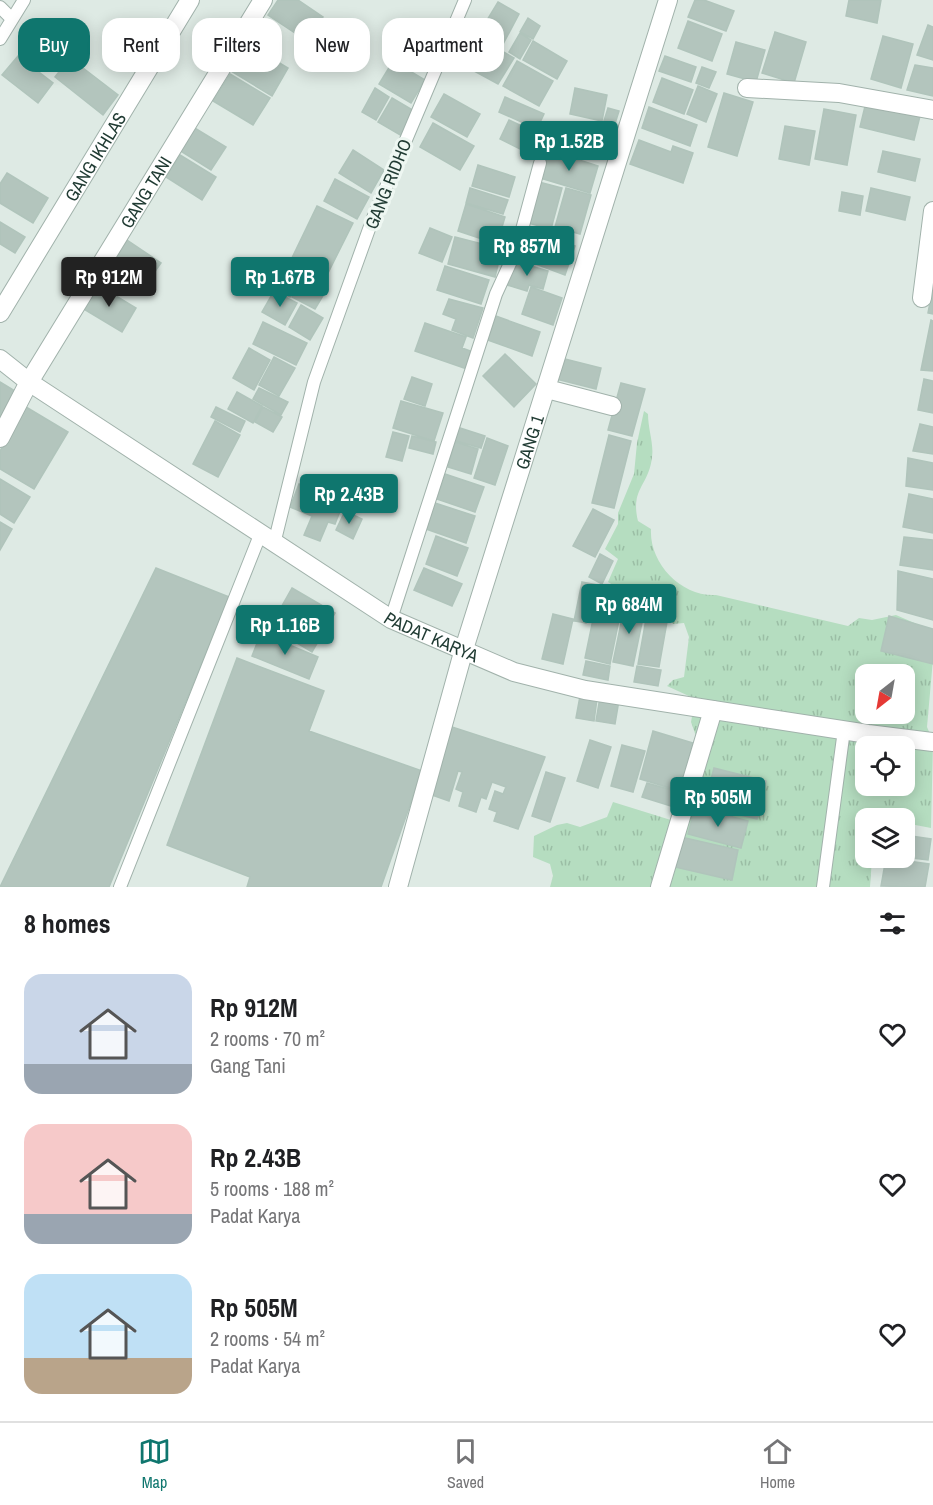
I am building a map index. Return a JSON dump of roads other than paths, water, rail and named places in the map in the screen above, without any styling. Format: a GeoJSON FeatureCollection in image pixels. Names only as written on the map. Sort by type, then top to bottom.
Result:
{"type":"FeatureCollection","features":[{"type":"Feature","properties":{"kind":"street","name":"GANG IKHLAS"},"geometry":{"type":"LineString","coordinates":[[0,313],[190,0]]}},
{"type":"Feature","properties":{"kind":"street","name":"GANG TANI"},"geometry":{"type":"LineString","coordinates":[[0,438],[29,382],[263,0]]}},
{"type":"Feature","properties":{"kind":"street","name":"GANG 1"},"geometry":{"type":"LineString","coordinates":[[398,887],[464,649],[668,0]]}},
{"type":"Feature","properties":{"kind":"street"},"geometry":{"type":"LineString","coordinates":[[747,88],[839,93],[933,110]]}},
{"type":"Feature","properties":{"kind":"street"},"geometry":{"type":"LineString","coordinates":[[922,298],[933,211]]}},
{"type":"Feature","properties":{"kind":"street","name":"PADAT KARYA"},"geometry":{"type":"LineString","coordinates":[[0,359],[29,382],[391,619],[514,672],[585,690],[933,742]]}},
{"type":"Feature","properties":{"kind":"street"},"geometry":{"type":"LineString","coordinates":[[547,389],[612,406]]}},
{"type":"Feature","properties":{"kind":"street"},"geometry":{"type":"LineString","coordinates":[[660,887],[713,710]]}},
{"type":"Feature","properties":{"kind":"lane"},"geometry":{"type":"LineString","coordinates":[[0,39],[24,0]]}},
{"type":"Feature","properties":{"kind":"lane","name":"GANG RIDHO"},"geometry":{"type":"LineString","coordinates":[[120,887],[267,539],[314,382],[373,218],[465,0]]}},
{"type":"Feature","properties":{"kind":"lane"},"geometry":{"type":"LineString","coordinates":[[0,7],[12,19]]}},
{"type":"Feature","properties":{"kind":"lane"},"geometry":{"type":"LineString","coordinates":[[391,619],[496,294],[517,248],[540,163]]}},
{"type":"Feature","properties":{"kind":"lane"},"geometry":{"type":"LineString","coordinates":[[823,887],[844,730]]}}]}
